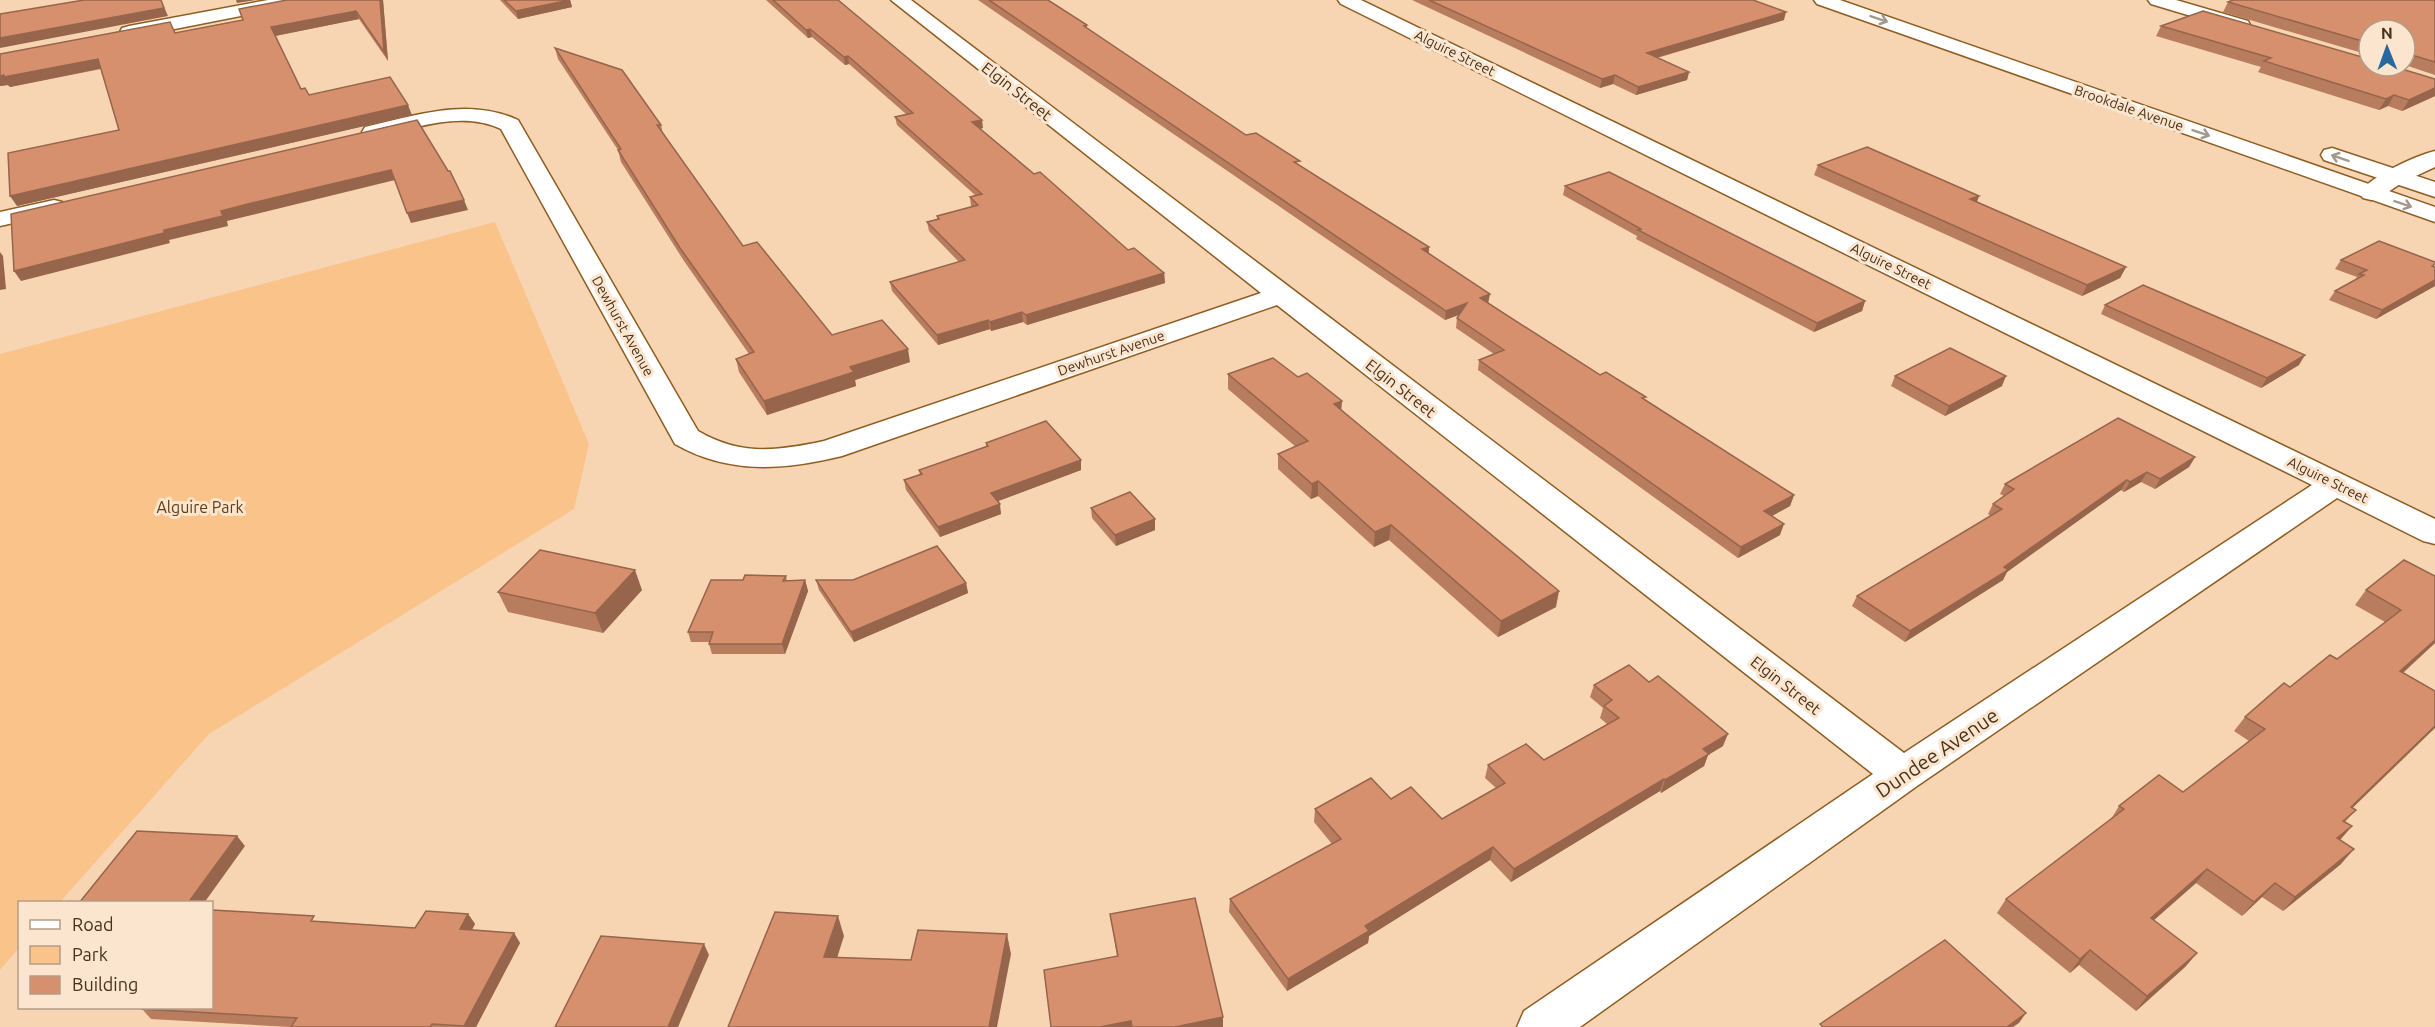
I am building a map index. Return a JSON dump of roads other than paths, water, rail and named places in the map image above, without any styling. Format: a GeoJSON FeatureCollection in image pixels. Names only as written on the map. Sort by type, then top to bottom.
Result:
{"type":"FeatureCollection","features":[{"type":"Feature","properties":{"kind":"street"},"geometry":{"type":"LineString","coordinates":[[114,35],[297,0]]}},
{"type":"Feature","properties":{"kind":"street","name":"Elgin Street"},"geometry":{"type":"LineString","coordinates":[[900,0],[1903,775]]}},
{"type":"Feature","properties":{"kind":"street","name":"Alguire Street"},"geometry":{"type":"LineString","coordinates":[[1347,0],[2435,533]]}},
{"type":"Feature","properties":{"kind":"street","name":"Brookdale Avenue"},"geometry":{"type":"LineString","coordinates":[[1823,0],[2435,215]]}},
{"type":"Feature","properties":{"kind":"street"},"geometry":{"type":"LineString","coordinates":[[1880,0],[1970,31]]}},
{"type":"Feature","properties":{"kind":"street"},"geometry":{"type":"LineString","coordinates":[[2157,0],[2257,30]]}},
{"type":"Feature","properties":{"kind":"street","name":"Dewhurst Avenue"},"geometry":{"type":"LineString","coordinates":[[350,137],[462,114],[488,115],[500,118],[510,125],[686,437],[703,449],[734,458],[783,460],[831,449],[1280,295]]}},
{"type":"Feature","properties":{"kind":"street"},"geometry":{"type":"LineString","coordinates":[[2317,150],[2435,190]]}},
{"type":"Feature","properties":{"kind":"street"},"geometry":{"type":"LineString","coordinates":[[2371,193],[2396,177],[2435,158]]}},
{"type":"Feature","properties":{"kind":"street"},"geometry":{"type":"LineString","coordinates":[[0,219],[82,200]]}},
{"type":"Feature","properties":{"kind":"street","name":"Dundee Avenue"},"geometry":{"type":"LineString","coordinates":[[1542,1027],[1903,775],[2336,484]]}},
{"type":"Feature","properties":{"kind":"park label","name":"Alguire Park"},"geometry":{"type":"Point","coordinates":[200,507]}}]}
